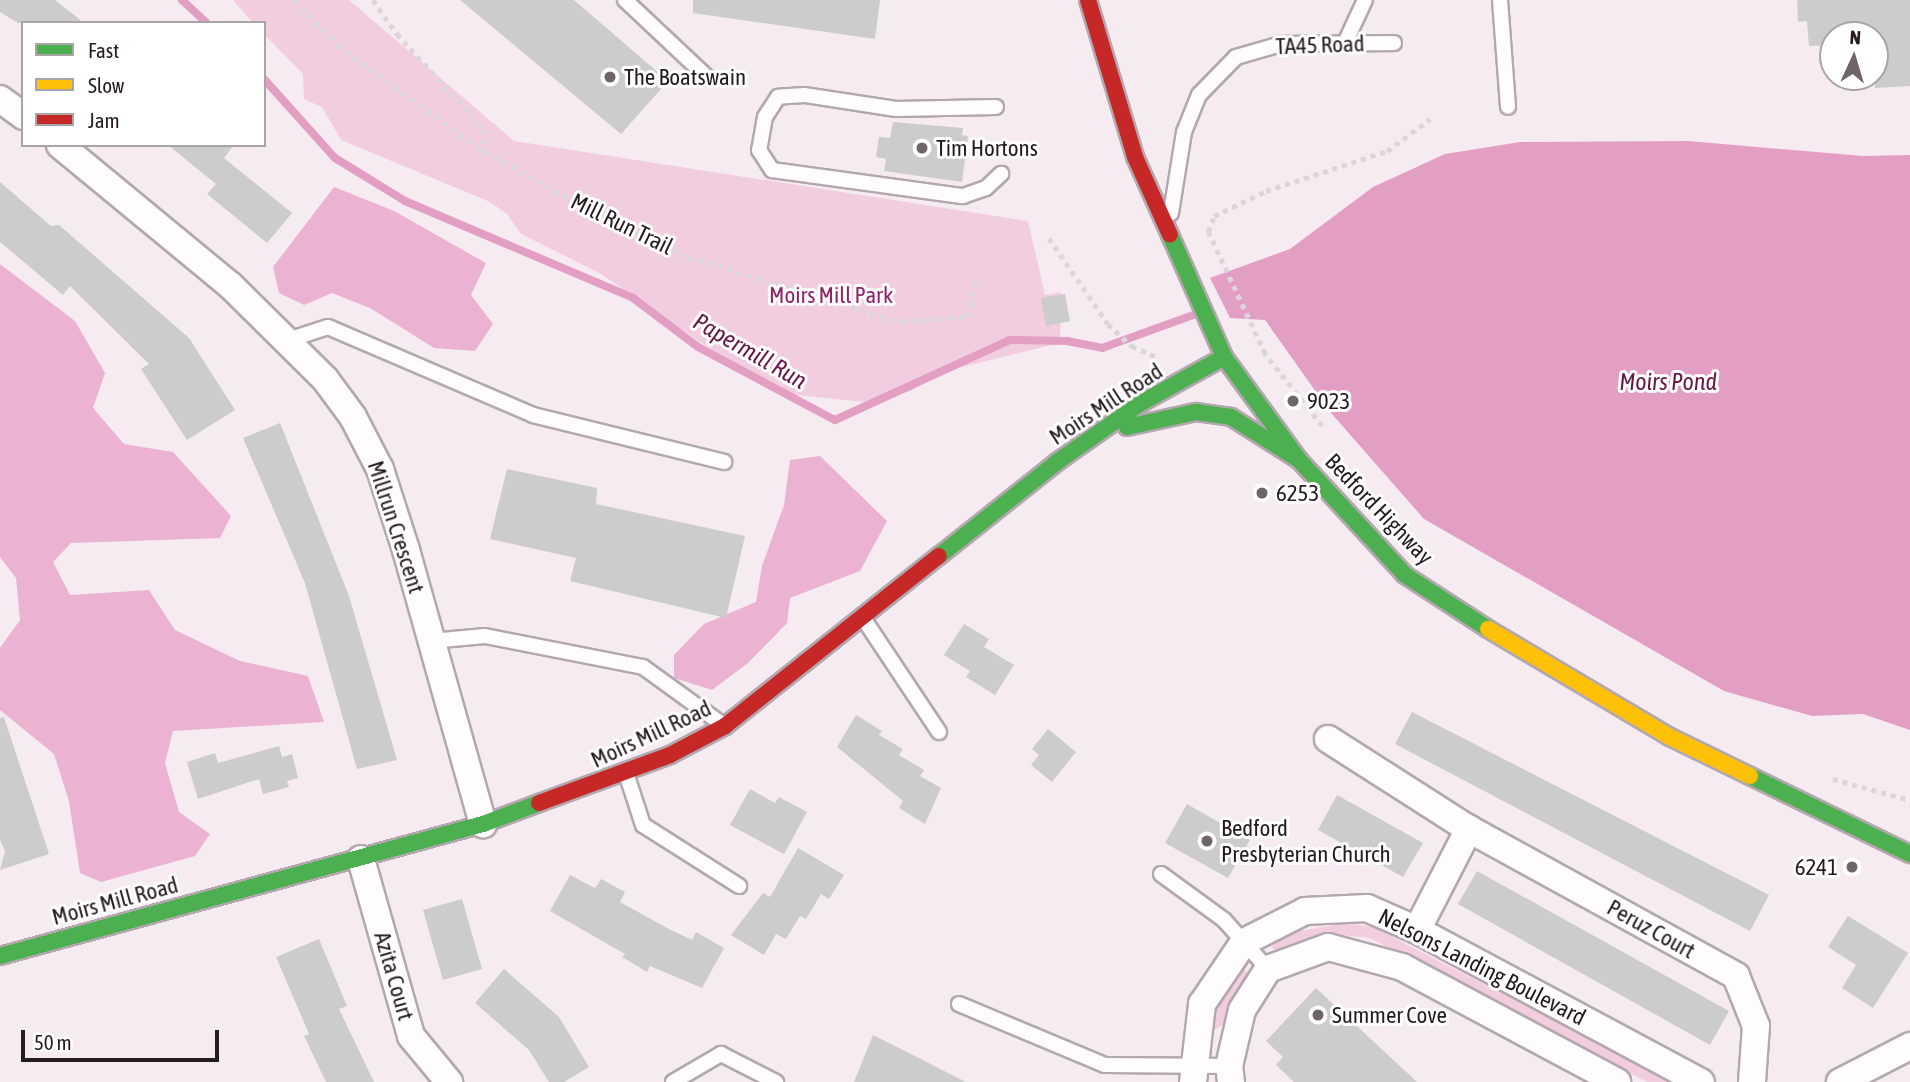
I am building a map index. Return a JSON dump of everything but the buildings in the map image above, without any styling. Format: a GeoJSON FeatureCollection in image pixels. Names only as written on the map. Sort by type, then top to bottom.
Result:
{"type":"FeatureCollection","features":[{"type":"Feature","properties":{"kind":"street","name":"Bedford Highway"},"geometry":{"type":"LineString","coordinates":[[1088,0],[1135,157],[1180,266],[1224,357],[1299,460],[1405,575],[1498,635],[1670,737],[1910,854]]}},
{"type":"Feature","properties":{"kind":"street"},"geometry":{"type":"LineString","coordinates":[[0,99],[21,115]]}},
{"type":"Feature","properties":{"kind":"street","name":"Millrun Crescent"},"geometry":{"type":"LineString","coordinates":[[62,147],[230,285],[288,340],[353,417],[380,469],[483,824]]}},
{"type":"Feature","properties":{"kind":"street","name":"Moirs Mill Road"},"geometry":{"type":"LineString","coordinates":[[0,956],[483,824],[626,773],[725,726],[863,618],[980,520],[1088,440],[1141,403],[1224,357]]}},
{"type":"Feature","properties":{"kind":"street"},"geometry":{"type":"LineString","coordinates":[[1088,440],[1156,418],[1196,412],[1231,417],[1299,460]]}},
{"type":"Feature","properties":{"kind":"street","name":"Peruz Court"},"geometry":{"type":"LineString","coordinates":[[1328,739],[1469,828],[1736,976],[1756,1026],[1752,1082]]}},
{"type":"Feature","properties":{"kind":"street"},"geometry":{"type":"LineString","coordinates":[[1418,930],[1469,828]]}},
{"type":"Feature","properties":{"kind":"street","name":"Azita Court"},"geometry":{"type":"LineString","coordinates":[[361,859],[411,1036],[449,1082]]}},
{"type":"Feature","properties":{"kind":"street","name":"Nelsons Landing Boulevard"},"geometry":{"type":"LineString","coordinates":[[1192,1074],[1202,1004],[1244,942],[1305,911],[1367,908],[1418,930],[1701,1082]]}},
{"type":"Feature","properties":{"kind":"street","name":"Nelsons Landing Boulevard"},"geometry":{"type":"LineString","coordinates":[[1268,969],[1328,947],[1402,967],[1617,1082]]}},
{"type":"Feature","properties":{"kind":"street"},"geometry":{"type":"LineString","coordinates":[[1230,1074],[1242,1010],[1268,969]]}},
{"type":"Feature","properties":{"kind":"street"},"geometry":{"type":"LineString","coordinates":[[1840,1082],[1910,1046]]}},
{"type":"Feature","properties":{"kind":"lane"},"geometry":{"type":"LineString","coordinates":[[625,0],[708,78]]}},
{"type":"Feature","properties":{"kind":"lane"},"geometry":{"type":"LineString","coordinates":[[1345,43],[1365,0]]}},
{"type":"Feature","properties":{"kind":"lane"},"geometry":{"type":"LineString","coordinates":[[1500,0],[1508,107]]}},
{"type":"Feature","properties":{"kind":"lane","name":"TA45 Road"},"geometry":{"type":"LineString","coordinates":[[1167,235],[1184,132],[1199,95],[1219,71],[1259,48],[1394,43]]}},
{"type":"Feature","properties":{"kind":"lane"},"geometry":{"type":"LineString","coordinates":[[996,107],[896,109],[804,95],[778,97],[765,117],[759,150],[772,170],[963,196],[986,188],[1001,174]]}},
{"type":"Feature","properties":{"kind":"lane"},"geometry":{"type":"LineString","coordinates":[[288,340],[328,327],[533,415],[724,462]]}},
{"type":"Feature","properties":{"kind":"lane"},"geometry":{"type":"LineString","coordinates":[[863,618],[939,732]]}},
{"type":"Feature","properties":{"kind":"lane"},"geometry":{"type":"LineString","coordinates":[[431,641],[485,636],[643,667],[725,726]]}},
{"type":"Feature","properties":{"kind":"lane"},"geometry":{"type":"LineString","coordinates":[[626,773],[643,825],[739,886]]}},
{"type":"Feature","properties":{"kind":"lane"},"geometry":{"type":"LineString","coordinates":[[1161,874],[1224,920],[1268,969]]}},
{"type":"Feature","properties":{"kind":"lane"},"geometry":{"type":"LineString","coordinates":[[959,1004],[1105,1065],[1192,1074],[1230,1074]]}},
{"type":"Feature","properties":{"kind":"lane"},"geometry":{"type":"LineString","coordinates":[[673,1082],[721,1054],[776,1082]]}},
{"type":"Feature","properties":{"kind":"path","name":"Mill Run Trail"},"geometry":{"type":"LineString","coordinates":[[295,0],[338,46],[485,152],[609,220],[688,257],[900,322],[968,316],[975,279]]}},
{"type":"Feature","properties":{"kind":"path"},"geometry":{"type":"LineString","coordinates":[[373,0],[397,34],[484,130],[485,152]]}},
{"type":"Feature","properties":{"kind":"path"},"geometry":{"type":"LineString","coordinates":[[1322,426],[1265,354],[1208,232],[1214,216],[1266,191],[1387,151],[1430,119]]}},
{"type":"Feature","properties":{"kind":"path"},"geometry":{"type":"LineString","coordinates":[[1049,238],[1108,324],[1132,346]]}},
{"type":"Feature","properties":{"kind":"green space","name":"Moirs Mill Park"},"geometry":{"type":"Polygon","coordinates":[[[233,0],[349,0],[514,141],[1028,221],[1045,295],[1061,292],[1060,343],[958,368],[930,377],[911,391],[865,402],[796,395],[747,374],[601,274],[521,234],[507,214],[490,202],[341,140],[322,107],[304,99],[303,74],[266,36],[266,21],[251,21],[233,0]]]}},
{"type":"Feature","properties":{"kind":"green space"},"geometry":{"type":"Polygon","coordinates":[[[1344,923],[1373,927],[1672,1082],[1647,1082],[1370,938],[1341,935],[1278,951],[1272,948],[1274,941],[1294,932],[1344,923]]]}},
{"type":"Feature","properties":{"kind":"green space"},"geometry":{"type":"Polygon","coordinates":[[[1243,968],[1250,976],[1223,1025],[1214,1030],[1213,1013],[1223,991],[1243,968]]]}},
{"type":"Feature","properties":{"kind":"shaded area"},"geometry":{"type":"Polygon","coordinates":[[[334,187],[394,211],[486,263],[471,295],[493,324],[475,351],[434,348],[370,308],[332,293],[304,305],[279,293],[273,267],[334,187]]]}},
{"type":"Feature","properties":{"kind":"shaded area"},"geometry":{"type":"Polygon","coordinates":[[[0,264],[75,321],[105,373],[93,408],[124,444],[173,452],[231,516],[220,538],[71,543],[53,562],[70,595],[149,590],[175,630],[240,661],[308,676],[324,722],[173,731],[165,763],[179,812],[210,834],[195,856],[101,882],[80,873],[69,801],[54,754],[0,710],[0,648],[20,620],[16,578],[0,557],[0,264]]]}},
{"type":"Feature","properties":{"kind":"shaded area"},"geometry":{"type":"Polygon","coordinates":[[[820,456],[887,521],[860,571],[790,598],[787,623],[748,663],[712,690],[674,678],[674,655],[704,624],[756,602],[762,566],[784,505],[790,460],[820,456]]]}},
{"type":"Feature","properties":{"kind":"water","name":"Moirs Pond"},"geometry":{"type":"Polygon","coordinates":[[[1688,141],[1863,156],[1910,155],[1910,730],[1863,714],[1812,716],[1724,691],[1424,519],[1331,413],[1265,320],[1230,318],[1210,278],[1290,249],[1373,187],[1445,154],[1520,142],[1688,141]]]}},
{"type":"Feature","properties":{"kind":"waterway","name":"Papermill Run"},"geometry":{"type":"LineString","coordinates":[[182,0],[205,21]]}},
{"type":"Feature","properties":{"kind":"waterway","name":"Papermill Run"},"geometry":{"type":"LineString","coordinates":[[266,81],[335,158],[405,201],[633,298],[698,347],[835,420],[1010,340],[1067,341],[1102,348],[1196,314]]}},
{"type":"Feature","properties":{"kind":"traffic: fast"},"geometry":{"type":"LineString","coordinates":[[1170,235],[1224,357],[1299,460],[1405,575],[1488,629]]}},
{"type":"Feature","properties":{"kind":"traffic: fast"},"geometry":{"type":"LineString","coordinates":[[939,556],[1057,462],[1141,403],[1224,357]]}},
{"type":"Feature","properties":{"kind":"traffic: fast"},"geometry":{"type":"LineString","coordinates":[[1127,427],[1196,412],[1231,417],[1299,460]]}},
{"type":"Feature","properties":{"kind":"traffic: fast"},"geometry":{"type":"LineString","coordinates":[[1750,776],[1910,854]]}},
{"type":"Feature","properties":{"kind":"traffic: fast"},"geometry":{"type":"LineString","coordinates":[[0,956],[483,824],[539,803]]}},
{"type":"Feature","properties":{"kind":"traffic: slow"},"geometry":{"type":"LineString","coordinates":[[1488,629],[1670,737],[1750,776]]}},
{"type":"Feature","properties":{"kind":"traffic: jam"},"geometry":{"type":"LineString","coordinates":[[1088,0],[1135,157],[1170,235]]}},
{"type":"Feature","properties":{"kind":"traffic: jam"},"geometry":{"type":"LineString","coordinates":[[539,803],[670,755],[725,726],[939,556]]}},
{"type":"Feature","properties":{"kind":"place","name":"The Boatswain"},"geometry":{"type":"Point","coordinates":[610,77]}},
{"type":"Feature","properties":{"kind":"place","name":"Tim Hortons"},"geometry":{"type":"Point","coordinates":[922,148]}},
{"type":"Feature","properties":{"kind":"place","name":"9023"},"geometry":{"type":"Point","coordinates":[1293,401]}},
{"type":"Feature","properties":{"kind":"place","name":"6253"},"geometry":{"type":"Point","coordinates":[1262,493]}},
{"type":"Feature","properties":{"kind":"place","name":"Bedford Presbyterian Church"},"geometry":{"type":"Point","coordinates":[1207,841]}},
{"type":"Feature","properties":{"kind":"place","name":"6241"},"geometry":{"type":"Point","coordinates":[1852,867]}},
{"type":"Feature","properties":{"kind":"place","name":"Summer Cove"},"geometry":{"type":"Point","coordinates":[1318,1015]}}]}
